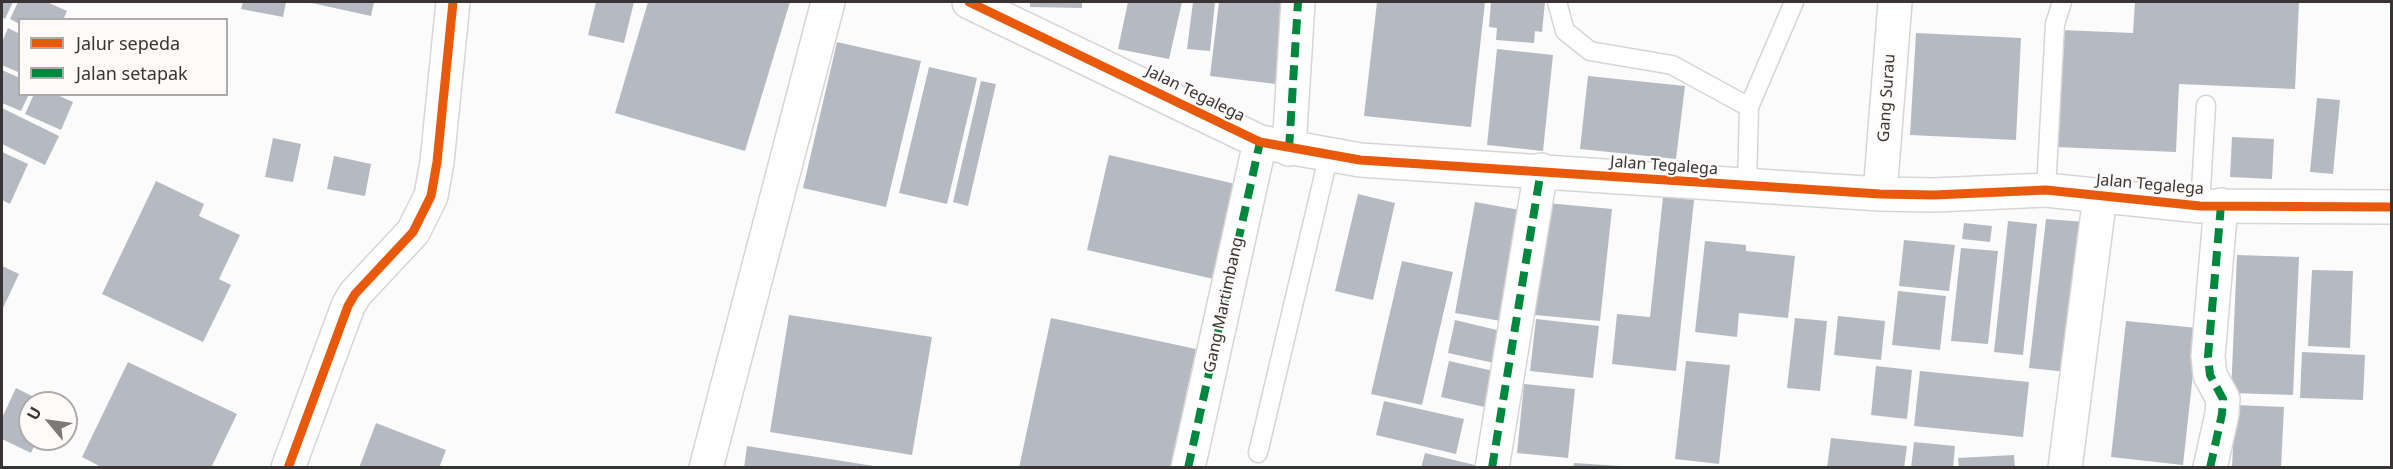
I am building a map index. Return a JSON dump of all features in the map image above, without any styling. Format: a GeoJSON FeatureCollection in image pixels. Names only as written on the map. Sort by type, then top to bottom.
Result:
{"type":"FeatureCollection","features":[{"type":"Feature","properties":{"kind":"street"},"geometry":{"type":"LineString","coordinates":[[288,468],[348,306],[355,294],[413,232],[431,196],[437,162],[453,2]]}},
{"type":"Feature","properties":{"kind":"street"},"geometry":{"type":"LineString","coordinates":[[706,468],[828,2]]}},
{"type":"Feature","properties":{"kind":"street","name":"Jalan Tegalega"},"geometry":{"type":"LineString","coordinates":[[969,2],[1274,146],[1398,164],[1435,163],[1541,170],[1603,178],[1880,194],[1934,195],[2046,190],[2210,206],[2391,207]]}},
{"type":"Feature","properties":{"kind":"street","name":"Gang Martimbang"},"geometry":{"type":"LineString","coordinates":[[1188,468],[1274,146],[1298,2]]}},
{"type":"Feature","properties":{"kind":"street","name":"Gang Surau"},"geometry":{"type":"LineString","coordinates":[[1880,194],[1895,2]]}},
{"type":"Feature","properties":{"kind":"street"},"geometry":{"type":"LineString","coordinates":[[1492,468],[1541,170]]}},
{"type":"Feature","properties":{"kind":"street"},"geometry":{"type":"LineString","coordinates":[[2065,468],[2100,196]]}},
{"type":"Feature","properties":{"kind":"street"},"geometry":{"type":"LineString","coordinates":[[2210,206],[2208,356],[2210,375],[2223,399],[2210,468]]}},
{"type":"Feature","properties":{"kind":"lane"},"geometry":{"type":"LineString","coordinates":[[1557,2],[1565,31],[1590,51],[1672,65],[1749,107]]}},
{"type":"Feature","properties":{"kind":"lane"},"geometry":{"type":"LineString","coordinates":[[1747,187],[1749,107],[1794,2]]}},
{"type":"Feature","properties":{"kind":"lane"},"geometry":{"type":"LineString","coordinates":[[2046,190],[2055,24],[2062,2]]}},
{"type":"Feature","properties":{"kind":"lane"},"geometry":{"type":"LineString","coordinates":[[2206,105],[2210,206]]}},
{"type":"Feature","properties":{"kind":"lane"},"geometry":{"type":"LineString","coordinates":[[1257,453],[1329,154]]}},
{"type":"Feature","properties":{"kind":"building"},"geometry":{"type":"Polygon","coordinates":[[[2,2],[13,2],[5,19],[2,17],[2,2]]]}},
{"type":"Feature","properties":{"kind":"building"},"geometry":{"type":"Polygon","coordinates":[[[18,2],[47,2],[67,11],[64,18],[18,18],[18,23],[10,19],[18,2]]]}},
{"type":"Feature","properties":{"kind":"building"},"geometry":{"type":"Polygon","coordinates":[[[243,2],[286,2],[283,17],[241,9],[243,2]]]}},
{"type":"Feature","properties":{"kind":"building"},"geometry":{"type":"Polygon","coordinates":[[[307,2],[374,2],[371,16],[307,2]]]}},
{"type":"Feature","properties":{"kind":"building"},"geometry":{"type":"Polygon","coordinates":[[[596,2],[634,2],[624,43],[588,35],[596,2]]]}},
{"type":"Feature","properties":{"kind":"building"},"geometry":{"type":"Polygon","coordinates":[[[648,2],[790,2],[745,151],[615,113],[648,2]]]}},
{"type":"Feature","properties":{"kind":"building"},"geometry":{"type":"Polygon","coordinates":[[[1030,2],[1082,2],[1082,8],[1030,7],[1030,2]]]}},
{"type":"Feature","properties":{"kind":"building"},"geometry":{"type":"Polygon","coordinates":[[[1128,2],[1182,2],[1169,59],[1118,49],[1128,2]]]}},
{"type":"Feature","properties":{"kind":"building"},"geometry":{"type":"Polygon","coordinates":[[[1193,2],[1215,2],[1210,51],[1187,49],[1193,2]]]}},
{"type":"Feature","properties":{"kind":"building"},"geometry":{"type":"Polygon","coordinates":[[[1219,2],[1293,2],[1284,85],[1210,76],[1219,2]]]}},
{"type":"Feature","properties":{"kind":"building"},"geometry":{"type":"Polygon","coordinates":[[[1377,2],[1485,2],[1471,127],[1364,116],[1377,2]]]}},
{"type":"Feature","properties":{"kind":"building"},"geometry":{"type":"Polygon","coordinates":[[[1491,2],[1545,2],[1542,32],[1535,31],[1534,43],[1496,40],[1497,28],[1489,27],[1491,2]]]}},
{"type":"Feature","properties":{"kind":"building"},"geometry":{"type":"Polygon","coordinates":[[[2135,2],[2299,2],[2295,89],[2179,84],[2176,152],[2055,147],[2061,30],[2133,33],[2135,2]]]}},
{"type":"Feature","properties":{"kind":"building"},"geometry":{"type":"Polygon","coordinates":[[[8,28],[18,33],[18,72],[2,65],[2,42],[8,28]]]}},
{"type":"Feature","properties":{"kind":"building"},"geometry":{"type":"Polygon","coordinates":[[[1916,33],[2021,38],[2016,140],[1910,135],[1916,33]]]}},
{"type":"Feature","properties":{"kind":"building"},"geometry":{"type":"Polygon","coordinates":[[[837,42],[921,61],[886,207],[803,188],[837,42]]]}},
{"type":"Feature","properties":{"kind":"building"},"geometry":{"type":"Polygon","coordinates":[[[1497,49],[1553,55],[1543,151],[1487,145],[1497,49]]]}},
{"type":"Feature","properties":{"kind":"building"},"geometry":{"type":"Polygon","coordinates":[[[929,67],[977,78],[947,204],[899,193],[929,67]]]}},
{"type":"Feature","properties":{"kind":"building"},"geometry":{"type":"Polygon","coordinates":[[[2,70],[18,77],[18,96],[28,96],[21,111],[2,103],[2,70]]]}},
{"type":"Feature","properties":{"kind":"building"},"geometry":{"type":"Polygon","coordinates":[[[1588,76],[1685,86],[1676,159],[1580,149],[1588,76]]]}},
{"type":"Feature","properties":{"kind":"building"},"geometry":{"type":"Polygon","coordinates":[[[981,81],[996,84],[968,206],[953,202],[981,81]]]}},
{"type":"Feature","properties":{"kind":"building"},"geometry":{"type":"Polygon","coordinates":[[[33,96],[60,96],[73,102],[61,130],[25,114],[33,96]]]}},
{"type":"Feature","properties":{"kind":"building"},"geometry":{"type":"Polygon","coordinates":[[[2317,98],[2340,100],[2333,174],[2310,172],[2317,98]]]}},
{"type":"Feature","properties":{"kind":"building"},"geometry":{"type":"Polygon","coordinates":[[[2,108],[59,136],[45,165],[2,144],[2,108]]]}},
{"type":"Feature","properties":{"kind":"building"},"geometry":{"type":"Polygon","coordinates":[[[2232,137],[2274,139],[2272,179],[2230,177],[2232,137]]]}},
{"type":"Feature","properties":{"kind":"building"},"geometry":{"type":"Polygon","coordinates":[[[273,138],[301,144],[293,182],[265,177],[273,138]]]}},
{"type":"Feature","properties":{"kind":"building"},"geometry":{"type":"Polygon","coordinates":[[[2,152],[28,164],[10,204],[2,200],[2,152]]]}},
{"type":"Feature","properties":{"kind":"building"},"geometry":{"type":"Polygon","coordinates":[[[1109,155],[1240,185],[1218,280],[1087,250],[1109,155]]]}},
{"type":"Feature","properties":{"kind":"building"},"geometry":{"type":"Polygon","coordinates":[[[334,156],[371,164],[365,196],[327,189],[334,156]]]}},
{"type":"Feature","properties":{"kind":"building"},"geometry":{"type":"Polygon","coordinates":[[[156,181],[204,204],[199,216],[240,235],[219,279],[231,285],[203,342],[102,294],[156,181]]]}},
{"type":"Feature","properties":{"kind":"building"},"geometry":{"type":"Polygon","coordinates":[[[1358,194],[1395,203],[1373,300],[1335,291],[1358,194]]]}},
{"type":"Feature","properties":{"kind":"building"},"geometry":{"type":"Polygon","coordinates":[[[1663,197],[1694,200],[1676,371],[1612,364],[1617,314],[1650,317],[1663,197]]]}},
{"type":"Feature","properties":{"kind":"building"},"geometry":{"type":"Polygon","coordinates":[[[1475,202],[1520,210],[1501,321],[1455,313],[1475,202]]]}},
{"type":"Feature","properties":{"kind":"building"},"geometry":{"type":"Polygon","coordinates":[[[1547,203],[1612,209],[1600,321],[1535,315],[1547,203]]]}},
{"type":"Feature","properties":{"kind":"building"},"geometry":{"type":"Polygon","coordinates":[[[2046,219],[2085,222],[2068,372],[2029,368],[2046,219]]]}},
{"type":"Feature","properties":{"kind":"building"},"geometry":{"type":"Polygon","coordinates":[[[2008,221],[2037,224],[2023,355],[1994,352],[2008,221]]]}},
{"type":"Feature","properties":{"kind":"building"},"geometry":{"type":"Polygon","coordinates":[[[1964,223],[1992,226],[1990,242],[1962,239],[1964,223]]]}},
{"type":"Feature","properties":{"kind":"building"},"geometry":{"type":"Polygon","coordinates":[[[1904,240],[1955,245],[1949,291],[1899,286],[1904,240]]]}},
{"type":"Feature","properties":{"kind":"building"},"geometry":{"type":"Polygon","coordinates":[[[1705,241],[1746,245],[1746,251],[1795,256],[1788,318],[1739,313],[1737,337],[1695,332],[1705,241]]]}},
{"type":"Feature","properties":{"kind":"building"},"geometry":{"type":"Polygon","coordinates":[[[1961,248],[1998,251],[1988,344],[1951,341],[1961,248]]]}},
{"type":"Feature","properties":{"kind":"building"},"geometry":{"type":"Polygon","coordinates":[[[2237,255],[2299,257],[2293,395],[2231,393],[2237,255]]]}},
{"type":"Feature","properties":{"kind":"building"},"geometry":{"type":"Polygon","coordinates":[[[1402,261],[1453,272],[1422,405],[1371,394],[1402,261]]]}},
{"type":"Feature","properties":{"kind":"building"},"geometry":{"type":"Polygon","coordinates":[[[2,266],[19,274],[2,310],[2,266]]]}},
{"type":"Feature","properties":{"kind":"building"},"geometry":{"type":"Polygon","coordinates":[[[2312,270],[2353,271],[2350,348],[2308,346],[2312,270]]]}},
{"type":"Feature","properties":{"kind":"building"},"geometry":{"type":"Polygon","coordinates":[[[1898,291],[1946,296],[1940,350],[1892,345],[1898,291]]]}},
{"type":"Feature","properties":{"kind":"building"},"geometry":{"type":"Polygon","coordinates":[[[789,315],[932,337],[912,455],[770,432],[789,315]]]}},
{"type":"Feature","properties":{"kind":"building"},"geometry":{"type":"Polygon","coordinates":[[[1838,316],[1885,321],[1881,360],[1834,355],[1838,316]]]}},
{"type":"Feature","properties":{"kind":"building"},"geometry":{"type":"Polygon","coordinates":[[[1051,318],[1196,349],[1170,468],[1019,468],[1051,318]]]}},
{"type":"Feature","properties":{"kind":"building"},"geometry":{"type":"Polygon","coordinates":[[[1795,318],[1827,321],[1820,391],[1787,388],[1795,318]]]}},
{"type":"Feature","properties":{"kind":"building"},"geometry":{"type":"Polygon","coordinates":[[[1536,319],[1599,326],[1593,378],[1530,371],[1536,319]]]}},
{"type":"Feature","properties":{"kind":"building"},"geometry":{"type":"Polygon","coordinates":[[[1455,320],[1501,331],[1494,363],[1448,353],[1455,320]]]}},
{"type":"Feature","properties":{"kind":"building"},"geometry":{"type":"Polygon","coordinates":[[[2126,321],[2198,328],[2183,465],[2111,457],[2126,321]]]}},
{"type":"Feature","properties":{"kind":"building"},"geometry":{"type":"Polygon","coordinates":[[[2302,352],[2365,355],[2363,400],[2300,398],[2302,352]]]}},
{"type":"Feature","properties":{"kind":"building"},"geometry":{"type":"Polygon","coordinates":[[[1449,361],[1498,372],[1489,408],[1441,397],[1449,361]]]}},
{"type":"Feature","properties":{"kind":"building"},"geometry":{"type":"Polygon","coordinates":[[[1686,361],[1730,365],[1719,464],[1675,459],[1686,361]]]}},
{"type":"Feature","properties":{"kind":"building"},"geometry":{"type":"Polygon","coordinates":[[[128,362],[237,414],[211,468],[103,468],[82,457],[128,362]]]}},
{"type":"Feature","properties":{"kind":"building"},"geometry":{"type":"Polygon","coordinates":[[[1876,366],[1912,370],[1907,419],[1871,415],[1876,366]]]}},
{"type":"Feature","properties":{"kind":"building"},"geometry":{"type":"Polygon","coordinates":[[[1920,371],[2029,382],[2023,437],[1914,426],[1920,371]]]}},
{"type":"Feature","properties":{"kind":"building"},"geometry":{"type":"Polygon","coordinates":[[[1524,384],[1575,389],[1568,458],[1517,453],[1524,384]]]}},
{"type":"Feature","properties":{"kind":"building"},"geometry":{"type":"Polygon","coordinates":[[[16,388],[22,391],[18,391],[18,447],[2,439],[2,418],[16,388]]]}},
{"type":"Feature","properties":{"kind":"building"},"geometry":{"type":"Polygon","coordinates":[[[1384,401],[1464,419],[1456,454],[1376,435],[1384,401]]]}},
{"type":"Feature","properties":{"kind":"building"},"geometry":{"type":"Polygon","coordinates":[[[2235,405],[2284,407],[2281,468],[2232,468],[2235,405]]]}},
{"type":"Feature","properties":{"kind":"building"},"geometry":{"type":"Polygon","coordinates":[[[376,423],[446,450],[439,468],[359,468],[376,423]]]}},
{"type":"Feature","properties":{"kind":"building"},"geometry":{"type":"Polygon","coordinates":[[[1831,438],[1907,446],[1904,468],[1827,468],[1831,438]]]}},
{"type":"Feature","properties":{"kind":"building"},"geometry":{"type":"Polygon","coordinates":[[[1914,442],[1955,446],[1953,468],[1911,468],[1914,442]]]}},
{"type":"Feature","properties":{"kind":"building"},"geometry":{"type":"Polygon","coordinates":[[[747,446],[874,466],[873,468],[744,468],[747,446]]]}},
{"type":"Feature","properties":{"kind":"building"},"geometry":{"type":"Polygon","coordinates":[[[1425,453],[1483,467],[1483,468],[1421,468],[1425,453]]]}},
{"type":"Feature","properties":{"kind":"building"},"geometry":{"type":"Polygon","coordinates":[[[2014,455],[2015,468],[1959,468],[1958,458],[2014,455]]]}},
{"type":"Feature","properties":{"kind":"building"},"geometry":{"type":"Polygon","coordinates":[[[1574,463],[1620,466],[1620,468],[1573,468],[1574,463]]]}},
{"type":"Feature","properties":{"kind":"marked path"},"geometry":{"type":"LineString","coordinates":[[1289,149],[1298,2]]}},
{"type":"Feature","properties":{"kind":"marked path"},"geometry":{"type":"LineString","coordinates":[[1188,468],[1260,142]]}},
{"type":"Feature","properties":{"kind":"marked path"},"geometry":{"type":"LineString","coordinates":[[1492,468],[1541,170]]}},
{"type":"Feature","properties":{"kind":"marked path"},"geometry":{"type":"LineString","coordinates":[[2210,468],[2223,399],[2210,375],[2208,356],[2221,205]]}},
{"type":"Feature","properties":{"kind":"cycle path"},"geometry":{"type":"LineString","coordinates":[[288,468],[348,306],[355,294],[413,232],[431,196],[437,162],[453,2]]}},
{"type":"Feature","properties":{"kind":"cycle path"},"geometry":{"type":"LineString","coordinates":[[969,2],[1260,142],[1360,160],[1880,194],[1934,195],[2046,190],[2200,206],[2392,207]]}}]}
